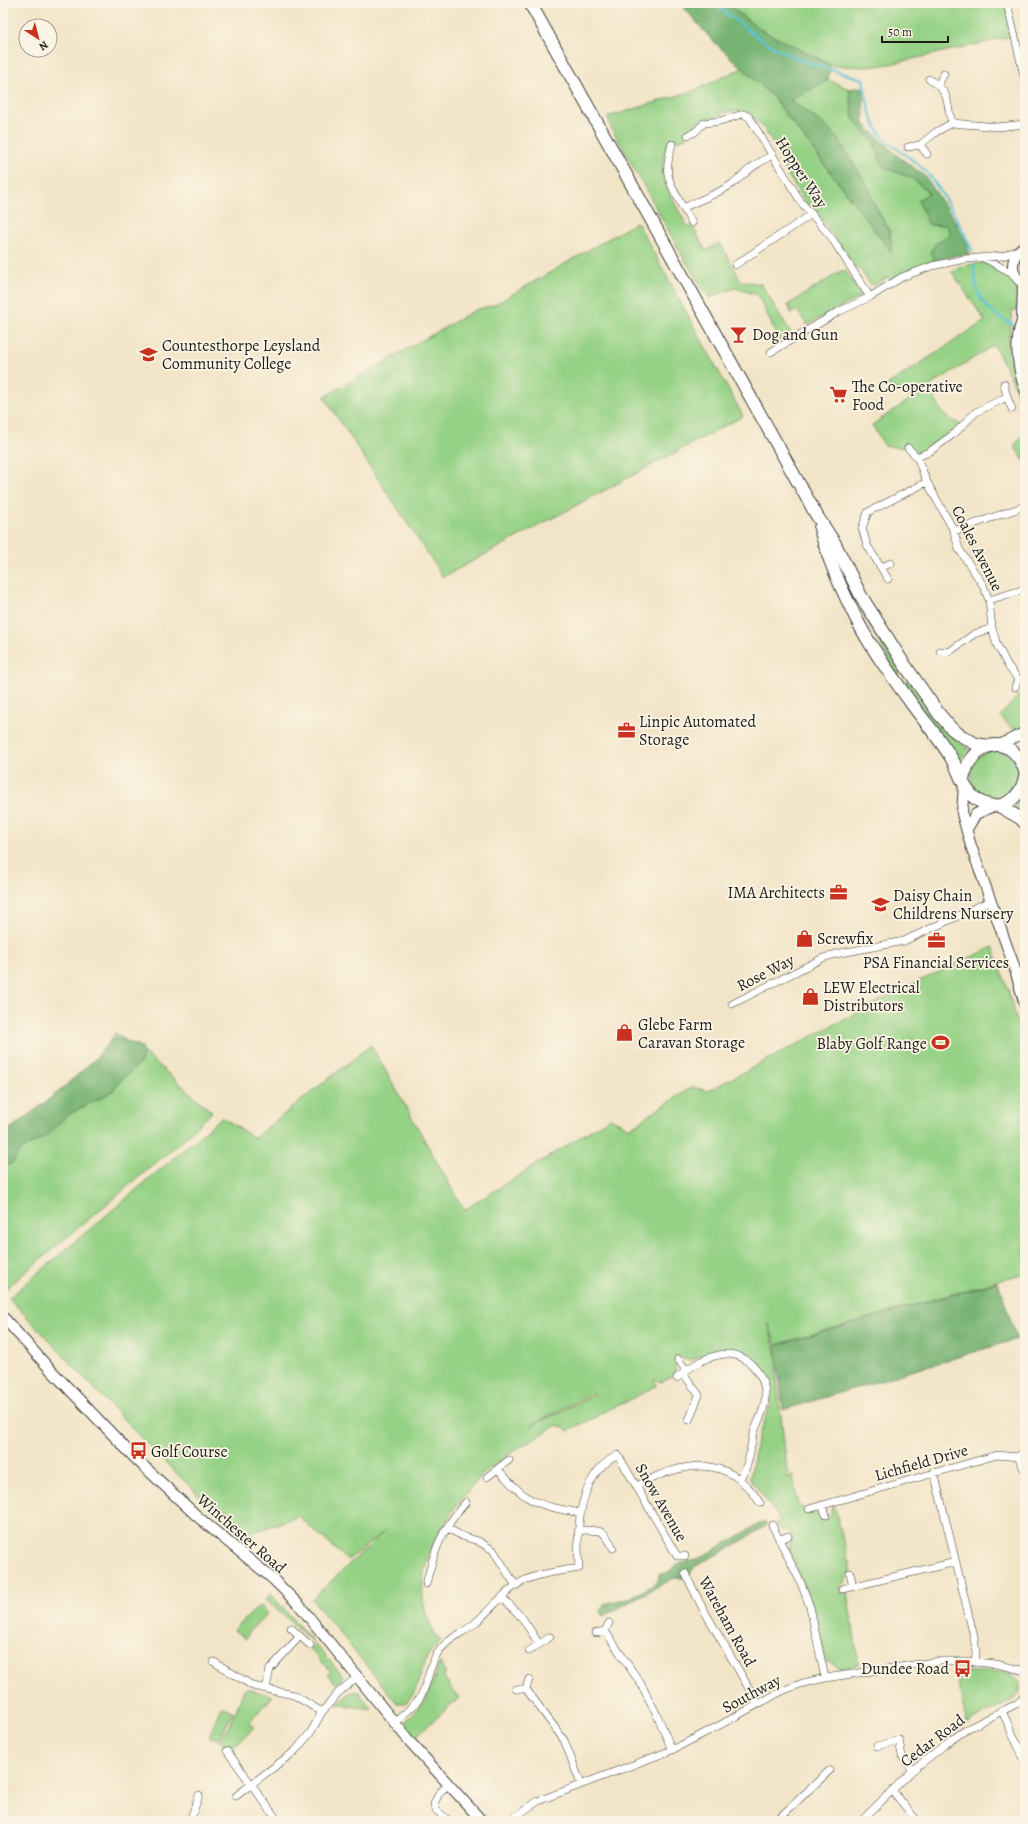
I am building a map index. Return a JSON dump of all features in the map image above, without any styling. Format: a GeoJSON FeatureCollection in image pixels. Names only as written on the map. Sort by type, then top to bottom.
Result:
{"type":"FeatureCollection","features":[{"type":"Feature","properties":{"kind":"main road"},"geometry":{"type":"LineString","coordinates":[[530,3],[817,516],[878,622],[938,714],[951,728],[976,744],[1009,750],[1024,767],[1024,782],[1018,794],[1007,803],[996,806]]}},
{"type":"Feature","properties":{"kind":"main road"},"geometry":{"type":"LineString","coordinates":[[817,516],[824,544],[860,626],[913,706],[943,745],[963,782],[979,801],[996,806],[1020,818],[1025,824]]}},
{"type":"Feature","properties":{"kind":"main road"},"geometry":{"type":"LineString","coordinates":[[963,782],[966,766],[975,753],[993,746]]}},
{"type":"Feature","properties":{"kind":"street"},"geometry":{"type":"LineString","coordinates":[[1007,3],[1025,78]]}},
{"type":"Feature","properties":{"kind":"street"},"geometry":{"type":"LineString","coordinates":[[938,85],[944,74]]}},
{"type":"Feature","properties":{"kind":"street"},"geometry":{"type":"LineString","coordinates":[[929,79],[938,85],[949,99],[952,123]]}},
{"type":"Feature","properties":{"kind":"street","name":"Hopper Way"},"geometry":{"type":"LineString","coordinates":[[688,135],[695,132],[704,123],[720,121],[743,114],[749,117],[801,202],[831,237],[870,297]]}},
{"type":"Feature","properties":{"kind":"street"},"geometry":{"type":"LineString","coordinates":[[908,147],[920,145],[936,132],[952,123],[998,128],[1025,124]]}},
{"type":"Feature","properties":{"kind":"street"},"geometry":{"type":"LineString","coordinates":[[672,144],[667,163],[667,175],[692,223]]}},
{"type":"Feature","properties":{"kind":"street"},"geometry":{"type":"LineString","coordinates":[[920,145],[927,154]]}},
{"type":"Feature","properties":{"kind":"street"},"geometry":{"type":"LineString","coordinates":[[683,208],[732,184],[751,167],[773,155]]}},
{"type":"Feature","properties":{"kind":"street"},"geometry":{"type":"LineString","coordinates":[[735,265],[812,214]]}},
{"type":"Feature","properties":{"kind":"street"},"geometry":{"type":"LineString","coordinates":[[771,352],[838,312],[870,297],[902,277],[932,266],[982,257],[1003,256],[1022,247]]}},
{"type":"Feature","properties":{"kind":"street"},"geometry":{"type":"LineString","coordinates":[[1014,274],[1012,263],[1022,247]]}},
{"type":"Feature","properties":{"kind":"street"},"geometry":{"type":"LineString","coordinates":[[982,257],[1014,274],[1024,283],[1024,318],[1018,345],[1020,373],[1025,389]]}},
{"type":"Feature","properties":{"kind":"street"},"geometry":{"type":"LineString","coordinates":[[1004,384],[1012,409]]}},
{"type":"Feature","properties":{"kind":"street"},"geometry":{"type":"LineString","coordinates":[[917,457],[929,452],[955,433],[976,412],[1007,397]]}},
{"type":"Feature","properties":{"kind":"street","name":"Coales Avenue"},"geometry":{"type":"LineString","coordinates":[[908,448],[917,457],[927,482],[954,530],[959,549],[989,600],[992,628],[997,645],[1008,666],[1022,678],[1015,687]]}},
{"type":"Feature","properties":{"kind":"street"},"geometry":{"type":"LineString","coordinates":[[888,579],[882,567],[867,545],[862,528],[868,512],[927,482]]}},
{"type":"Feature","properties":{"kind":"street"},"geometry":{"type":"LineString","coordinates":[[954,530],[1025,506]]}},
{"type":"Feature","properties":{"kind":"street"},"geometry":{"type":"LineString","coordinates":[[882,567],[890,563]]}},
{"type":"Feature","properties":{"kind":"street"},"geometry":{"type":"LineString","coordinates":[[989,600],[1025,589]]}},
{"type":"Feature","properties":{"kind":"street"},"geometry":{"type":"LineString","coordinates":[[940,650],[948,652],[974,634],[992,628]]}},
{"type":"Feature","properties":{"kind":"street"},"geometry":{"type":"LineString","coordinates":[[993,746],[1025,732]]}},
{"type":"Feature","properties":{"kind":"street"},"geometry":{"type":"LineString","coordinates":[[963,782],[962,814],[971,846],[1014,966],[1025,1005]]}},
{"type":"Feature","properties":{"kind":"street"},"geometry":{"type":"LineString","coordinates":[[967,829],[976,814],[996,806]]}},
{"type":"Feature","properties":{"kind":"street","name":"Rose Way"},"geometry":{"type":"LineString","coordinates":[[732,1004],[823,958],[836,954],[904,941],[990,901]]}},
{"type":"Feature","properties":{"kind":"street","name":"Winchester Road"},"geometry":{"type":"LineString","coordinates":[[3,1317],[48,1367],[135,1458],[198,1517],[285,1591],[300,1606],[411,1743],[482,1821]]}},
{"type":"Feature","properties":{"kind":"street"},"geometry":{"type":"LineString","coordinates":[[676,1378],[706,1359],[726,1354],[747,1361],[759,1373],[765,1390],[764,1408],[753,1435],[745,1472],[740,1479]]}},
{"type":"Feature","properties":{"kind":"street"},"geometry":{"type":"LineString","coordinates":[[678,1360],[698,1395],[690,1420]]}},
{"type":"Feature","properties":{"kind":"street"},"geometry":{"type":"LineString","coordinates":[[1025,1450],[1018,1457],[1025,1471]]}},
{"type":"Feature","properties":{"kind":"street","name":"Snow Avenue"},"geometry":{"type":"LineString","coordinates":[[580,1513],[593,1476],[606,1463],[618,1455],[677,1556],[685,1556]]}},
{"type":"Feature","properties":{"kind":"street","name":"Lichfield Drive"},"geometry":{"type":"LineString","coordinates":[[809,1509],[997,1455],[1018,1457]]}},
{"type":"Feature","properties":{"kind":"street"},"geometry":{"type":"LineString","coordinates":[[487,1477],[509,1460]]}},
{"type":"Feature","properties":{"kind":"street"},"geometry":{"type":"LineString","coordinates":[[637,1486],[676,1469],[698,1465],[718,1469],[740,1479],[760,1503]]}},
{"type":"Feature","properties":{"kind":"street"},"geometry":{"type":"LineString","coordinates":[[395,1722],[410,1710],[419,1698],[430,1667],[437,1653],[446,1643],[474,1624],[502,1597],[516,1586],[534,1577],[579,1568],[580,1513],[543,1505],[528,1499],[514,1489],[498,1469]]}},
{"type":"Feature","properties":{"kind":"street"},"geometry":{"type":"LineString","coordinates":[[934,1472],[975,1645],[975,1662]]}},
{"type":"Feature","properties":{"kind":"street"},"geometry":{"type":"LineString","coordinates":[[426,1584],[436,1548],[454,1516],[466,1502]]}},
{"type":"Feature","properties":{"kind":"street"},"geometry":{"type":"LineString","coordinates":[[822,1505],[826,1515]]}},
{"type":"Feature","properties":{"kind":"street"},"geometry":{"type":"LineString","coordinates":[[772,1525],[801,1583],[810,1607],[825,1678]]}},
{"type":"Feature","properties":{"kind":"street"},"geometry":{"type":"LineString","coordinates":[[447,1528],[462,1536],[478,1540],[493,1550],[516,1586]]}},
{"type":"Feature","properties":{"kind":"street"},"geometry":{"type":"LineString","coordinates":[[579,1530],[603,1532],[613,1548]]}},
{"type":"Feature","properties":{"kind":"street"},"geometry":{"type":"LineString","coordinates":[[779,1540],[788,1536]]}},
{"type":"Feature","properties":{"kind":"street"},"geometry":{"type":"LineString","coordinates":[[842,1589],[956,1562]]}},
{"type":"Feature","properties":{"kind":"street","name":"Wareham Road"},"geometry":{"type":"LineString","coordinates":[[685,1573],[758,1704]]}},
{"type":"Feature","properties":{"kind":"street"},"geometry":{"type":"LineString","coordinates":[[850,1573],[853,1586]]}},
{"type":"Feature","properties":{"kind":"street"},"geometry":{"type":"LineString","coordinates":[[502,1597],[523,1619],[539,1644]]}},
{"type":"Feature","properties":{"kind":"street"},"geometry":{"type":"LineString","coordinates":[[605,1632],[609,1623]]}},
{"type":"Feature","properties":{"kind":"street"},"geometry":{"type":"LineString","coordinates":[[291,1628],[310,1645]]}},
{"type":"Feature","properties":{"kind":"street"},"geometry":{"type":"LineString","coordinates":[[596,1633],[605,1632]]}},
{"type":"Feature","properties":{"kind":"street"},"geometry":{"type":"LineString","coordinates":[[605,1632],[641,1684],[657,1715],[672,1750]]}},
{"type":"Feature","properties":{"kind":"street"},"geometry":{"type":"LineString","coordinates":[[266,1689],[270,1669],[300,1636]]}},
{"type":"Feature","properties":{"kind":"street"},"geometry":{"type":"LineString","coordinates":[[529,1651],[550,1637]]}},
{"type":"Feature","properties":{"kind":"street"},"geometry":{"type":"LineString","coordinates":[[214,1662],[253,1686],[294,1695],[322,1712]]}},
{"type":"Feature","properties":{"kind":"street","name":"Southway"},"geometry":{"type":"LineString","coordinates":[[509,1821],[538,1801],[672,1750],[782,1691],[825,1678],[928,1662],[975,1662],[996,1664],[1025,1672]]}},
{"type":"Feature","properties":{"kind":"street"},"geometry":{"type":"LineString","coordinates":[[236,1796],[295,1751],[311,1732],[322,1712],[338,1693],[356,1677]]}},
{"type":"Feature","properties":{"kind":"street"},"geometry":{"type":"LineString","coordinates":[[526,1688],[529,1679]]}},
{"type":"Feature","properties":{"kind":"street"},"geometry":{"type":"LineString","coordinates":[[516,1689],[526,1688]]}},
{"type":"Feature","properties":{"kind":"street"},"geometry":{"type":"LineString","coordinates":[[526,1688],[564,1740],[580,1784]]}},
{"type":"Feature","properties":{"kind":"street","name":"Cedar Road"},"geometry":{"type":"LineString","coordinates":[[861,1821],[913,1770],[967,1729],[1021,1700],[1025,1692]]}},
{"type":"Feature","properties":{"kind":"street"},"geometry":{"type":"LineString","coordinates":[[1002,1711],[1025,1761]]}},
{"type":"Feature","properties":{"kind":"street"},"geometry":{"type":"LineString","coordinates":[[877,1746],[899,1740],[902,1756],[913,1770]]}},
{"type":"Feature","properties":{"kind":"street"},"geometry":{"type":"LineString","coordinates":[[227,1751],[278,1821]]}},
{"type":"Feature","properties":{"kind":"street"},"geometry":{"type":"LineString","coordinates":[[776,1821],[829,1771]]}},
{"type":"Feature","properties":{"kind":"street"},"geometry":{"type":"LineString","coordinates":[[449,1784],[439,1793],[434,1804],[436,1810],[449,1821]]}},
{"type":"Feature","properties":{"kind":"street"},"geometry":{"type":"LineString","coordinates":[[892,1790],[917,1821]]}},
{"type":"Feature","properties":{"kind":"street"},"geometry":{"type":"LineString","coordinates":[[190,1821],[199,1795]]}},
{"type":"Feature","properties":{"kind":"green space"},"geometry":{"type":"Polygon","coordinates":[[[680,3],[725,3],[761,30],[831,65],[828,80],[790,100],[826,126],[838,139],[869,188],[873,202],[890,233],[892,253],[772,96],[712,40],[680,3]]]}},
{"type":"Feature","properties":{"kind":"green space"},"geometry":{"type":"Polygon","coordinates":[[[725,3],[1007,3],[1014,36],[890,64],[868,67],[834,66],[761,30],[725,3]]]}},
{"type":"Feature","properties":{"kind":"green space"},"geometry":{"type":"Polygon","coordinates":[[[742,68],[772,96],[891,252],[890,232],[873,202],[869,188],[826,126],[790,100],[828,80],[849,89],[853,118],[875,144],[883,167],[912,178],[929,193],[918,200],[929,225],[947,225],[950,235],[936,243],[931,252],[934,261],[906,271],[890,280],[888,277],[875,285],[871,285],[859,268],[856,269],[834,235],[802,198],[783,167],[786,165],[763,127],[752,115],[738,111],[723,113],[716,118],[705,120],[685,133],[686,138],[680,140],[670,139],[665,151],[663,163],[666,185],[676,206],[688,227],[692,226],[706,251],[720,243],[741,281],[761,284],[791,333],[779,340],[758,295],[735,288],[709,298],[686,262],[611,127],[608,117],[696,90],[742,68]]]}},
{"type":"Feature","properties":{"kind":"green space"},"geometry":{"type":"Polygon","coordinates":[[[863,87],[864,124],[899,157],[925,176],[951,215],[967,244],[969,255],[957,255],[934,261],[931,252],[936,243],[950,235],[947,225],[929,225],[918,200],[929,193],[912,178],[883,167],[875,144],[853,118],[849,89],[863,87]]]}},
{"type":"Feature","properties":{"kind":"green space"},"geometry":{"type":"Polygon","coordinates":[[[637,222],[743,416],[443,577],[324,397],[475,310],[494,305],[637,222]]]}},
{"type":"Feature","properties":{"kind":"green space"},"geometry":{"type":"Polygon","coordinates":[[[1025,252],[1025,278],[1020,272],[1018,261],[1025,252]]]}},
{"type":"Feature","properties":{"kind":"green space"},"geometry":{"type":"Polygon","coordinates":[[[983,263],[1001,270],[1012,278],[1015,284],[1018,300],[1017,311],[1012,310],[1008,345],[1009,360],[1020,375],[1024,389],[1025,422],[1014,384],[994,345],[931,385],[935,398],[942,412],[948,418],[962,426],[917,457],[908,448],[885,446],[872,425],[912,398],[887,385],[985,321],[952,272],[962,266],[983,263]]]}},
{"type":"Feature","properties":{"kind":"green space"},"geometry":{"type":"Polygon","coordinates":[[[841,271],[846,271],[862,296],[807,325],[797,310],[791,313],[788,305],[841,271]]]}},
{"type":"Feature","properties":{"kind":"green space"},"geometry":{"type":"Polygon","coordinates":[[[1025,432],[1025,462],[1014,446],[1025,432]]]}},
{"type":"Feature","properties":{"kind":"green space"},"geometry":{"type":"Polygon","coordinates":[[[856,599],[904,673],[897,674],[856,599]]]}},
{"type":"Feature","properties":{"kind":"green space"},"geometry":{"type":"Polygon","coordinates":[[[909,681],[943,727],[969,749],[960,761],[902,682],[909,681]]]}},
{"type":"Feature","properties":{"kind":"green space"},"geometry":{"type":"Polygon","coordinates":[[[1025,689],[1025,727],[1016,733],[1000,716],[1025,689]]]}},
{"type":"Feature","properties":{"kind":"green space"},"geometry":{"type":"Polygon","coordinates":[[[990,751],[1000,751],[1012,758],[1019,770],[1019,780],[1012,792],[1000,799],[990,799],[982,795],[975,788],[971,780],[971,770],[975,762],[982,755],[990,751]]]}},
{"type":"Feature","properties":{"kind":"green space"},"geometry":{"type":"Polygon","coordinates":[[[1025,795],[1025,816],[1013,806],[1025,795]]]}},
{"type":"Feature","properties":{"kind":"green space"},"geometry":{"type":"Polygon","coordinates":[[[993,947],[1008,989],[1025,1050],[1025,1273],[776,1345],[768,1323],[777,1356],[777,1380],[788,1479],[793,1475],[798,1506],[801,1505],[804,1514],[815,1512],[823,1519],[831,1516],[831,1509],[834,1506],[835,1508],[851,1572],[843,1584],[839,1587],[840,1593],[847,1592],[859,1665],[840,1669],[829,1662],[826,1662],[813,1606],[789,1551],[789,1545],[792,1539],[789,1531],[783,1531],[775,1524],[781,1520],[750,1479],[757,1441],[771,1403],[770,1387],[764,1371],[749,1357],[725,1349],[709,1352],[691,1360],[683,1359],[680,1355],[673,1361],[675,1371],[668,1379],[661,1382],[654,1379],[656,1386],[626,1402],[596,1415],[597,1417],[568,1431],[564,1427],[557,1425],[504,1457],[482,1475],[454,1509],[442,1527],[433,1545],[426,1564],[423,1583],[424,1602],[429,1622],[440,1641],[426,1659],[413,1694],[406,1703],[397,1703],[312,1599],[387,1529],[348,1560],[298,1516],[241,1537],[144,1441],[9,1298],[222,1117],[254,1138],[371,1045],[464,1210],[610,1118],[630,1128],[692,1087],[708,1091],[906,987],[993,947]],[[593,1393],[531,1426],[594,1395],[593,1393]]]}},
{"type":"Feature","properties":{"kind":"green space"},"geometry":{"type":"Polygon","coordinates":[[[115,1033],[147,1055],[212,1112],[177,1145],[3,1291],[3,1136],[88,1068],[104,1052],[115,1033]]]}},
{"type":"Feature","properties":{"kind":"green space"},"geometry":{"type":"Polygon","coordinates":[[[121,1039],[142,1047],[143,1055],[141,1062],[121,1080],[112,1092],[66,1116],[48,1135],[21,1150],[12,1163],[3,1168],[3,1134],[55,1095],[95,1059],[111,1040],[121,1039]]]}},
{"type":"Feature","properties":{"kind":"green space"},"geometry":{"type":"Polygon","coordinates":[[[998,1282],[1017,1339],[783,1410],[776,1345],[998,1282]]]}},
{"type":"Feature","properties":{"kind":"green space"},"geometry":{"type":"Polygon","coordinates":[[[765,1521],[767,1525],[737,1544],[694,1567],[689,1576],[674,1578],[603,1616],[601,1611],[604,1604],[632,1597],[658,1582],[659,1574],[668,1572],[681,1562],[694,1561],[765,1521]]]}},
{"type":"Feature","properties":{"kind":"green space"},"geometry":{"type":"Polygon","coordinates":[[[271,1594],[314,1643],[265,1600],[271,1594]]]}},
{"type":"Feature","properties":{"kind":"green space"},"geometry":{"type":"Polygon","coordinates":[[[260,1605],[266,1611],[266,1615],[249,1631],[246,1639],[234,1630],[260,1605]]]}},
{"type":"Feature","properties":{"kind":"green space"},"geometry":{"type":"Polygon","coordinates":[[[314,1643],[342,1675],[338,1685],[327,1675],[331,1671],[309,1649],[314,1643]]]}},
{"type":"Feature","properties":{"kind":"green space"},"geometry":{"type":"Polygon","coordinates":[[[440,1662],[445,1673],[444,1678],[459,1698],[415,1737],[407,1727],[406,1721],[426,1700],[440,1662]]]}},
{"type":"Feature","properties":{"kind":"green space"},"geometry":{"type":"Polygon","coordinates":[[[955,1670],[963,1672],[998,1672],[1007,1674],[1014,1677],[1020,1683],[1020,1692],[1015,1698],[967,1723],[955,1670]]]}},
{"type":"Feature","properties":{"kind":"green space"},"geometry":{"type":"Polygon","coordinates":[[[248,1689],[273,1696],[249,1722],[254,1727],[244,1738],[232,1747],[230,1744],[226,1748],[221,1741],[221,1738],[231,1723],[244,1690],[248,1689]]]}},
{"type":"Feature","properties":{"kind":"green space"},"geometry":{"type":"Polygon","coordinates":[[[353,1692],[359,1692],[372,1709],[337,1704],[346,1695],[353,1692]]]}},
{"type":"Feature","properties":{"kind":"green space"},"geometry":{"type":"Polygon","coordinates":[[[221,1706],[234,1712],[218,1739],[209,1737],[221,1706]]]}},
{"type":"Feature","properties":{"kind":"waterway"},"geometry":{"type":"LineString","coordinates":[[711,3],[723,10],[756,36],[781,51],[807,62],[863,79],[870,114],[877,130],[889,143],[914,161],[928,174],[952,211],[972,251]]}},
{"type":"Feature","properties":{"kind":"waterway"},"geometry":{"type":"LineString","coordinates":[[974,264],[976,285],[982,301],[994,314],[1013,324]]}},
{"type":"Feature","properties":{"kind":"place","name":"Dog and Gun"},"geometry":{"type":"Point","coordinates":[739,334]}},
{"type":"Feature","properties":{"kind":"place","name":"Countesthorpe Leysland Community College"},"geometry":{"type":"Point","coordinates":[149,354]}},
{"type":"Feature","properties":{"kind":"place","name":"The Co-operative Food"},"geometry":{"type":"Point","coordinates":[839,395]}},
{"type":"Feature","properties":{"kind":"place","name":"Linpic Automated Storage"},"geometry":{"type":"Point","coordinates":[626,730]}},
{"type":"Feature","properties":{"kind":"place","name":"IMA Architects"},"geometry":{"type":"Point","coordinates":[838,892]}},
{"type":"Feature","properties":{"kind":"place","name":"Daisy Chain Childrens Nursery"},"geometry":{"type":"Point","coordinates":[880,904]}},
{"type":"Feature","properties":{"kind":"place","name":"Screwfix"},"geometry":{"type":"Point","coordinates":[804,938]}},
{"type":"Feature","properties":{"kind":"place","name":"PSA Financial Services"},"geometry":{"type":"Point","coordinates":[936,941]}},
{"type":"Feature","properties":{"kind":"place","name":"LEW Electrical Distributors"},"geometry":{"type":"Point","coordinates":[810,996]}},
{"type":"Feature","properties":{"kind":"place","name":"Glebe Farm Caravan Storage"},"geometry":{"type":"Point","coordinates":[625,1033]}},
{"type":"Feature","properties":{"kind":"place","name":"Blaby Golf Range"},"geometry":{"type":"Point","coordinates":[940,1043]}},
{"type":"Feature","properties":{"kind":"place","name":"Golf Course"},"geometry":{"type":"Point","coordinates":[138,1451]}},
{"type":"Feature","properties":{"kind":"place","name":"Dundee Road"},"geometry":{"type":"Point","coordinates":[962,1668]}}]}
